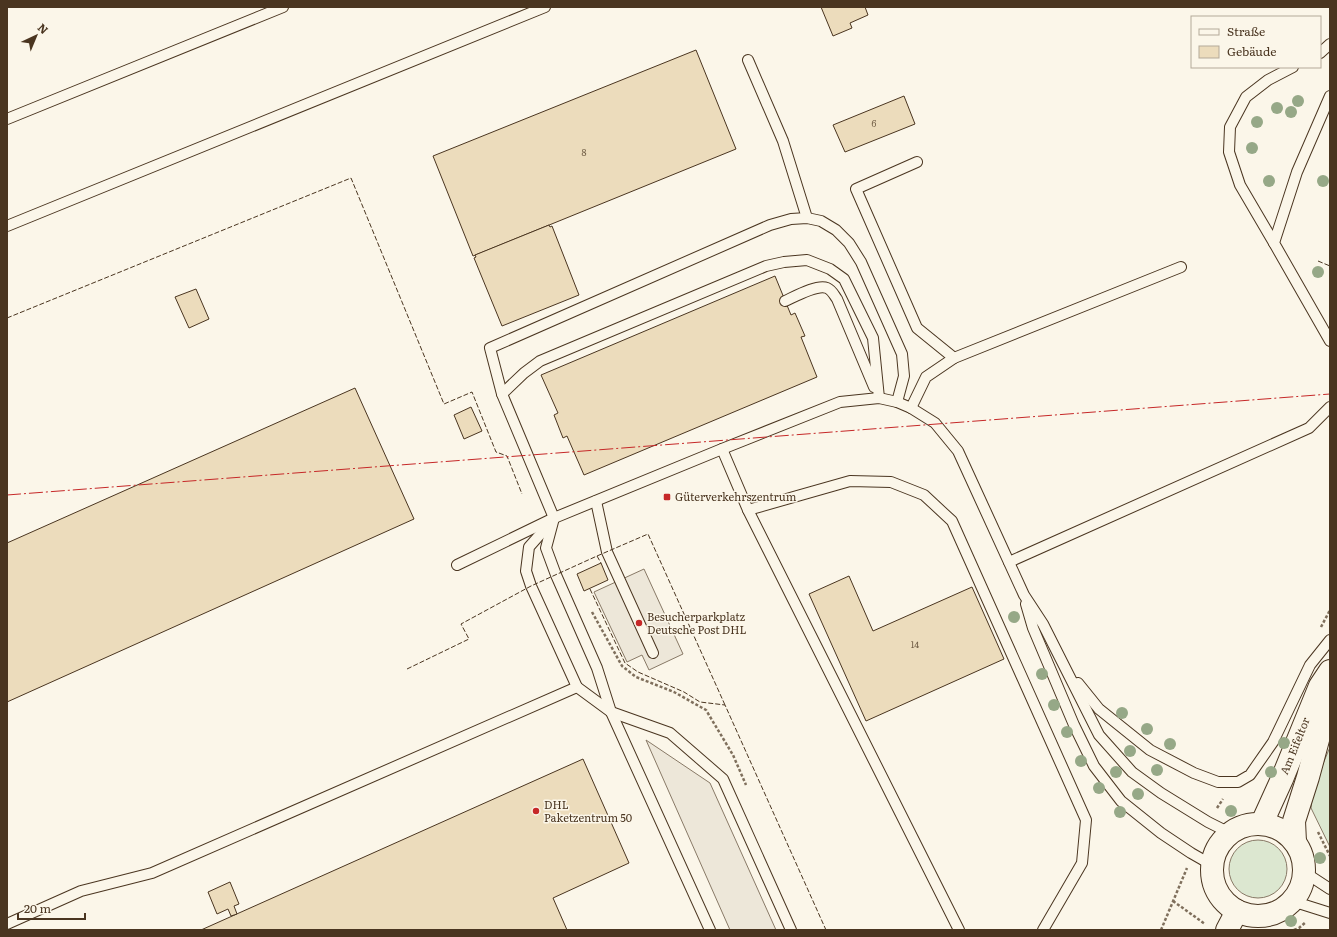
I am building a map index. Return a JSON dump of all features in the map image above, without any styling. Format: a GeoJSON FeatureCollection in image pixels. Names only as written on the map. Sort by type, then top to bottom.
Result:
{"type":"FeatureCollection","features":[{"type":"Feature","properties":{"kind":"main road","name":"Am Eifeltor"},"geometry":{"type":"LineString","coordinates":[[1262,822],[1282,779],[1320,686],[1330,671]]}},
{"type":"Feature","properties":{"kind":"main road","name":"Am Eifeltor"},"geometry":{"type":"LineString","coordinates":[[1295,842],[1294,821],[1308,777],[1330,695]]}},
{"type":"Feature","properties":{"kind":"main road","name":"Am Eifeltor"},"geometry":{"type":"LineString","coordinates":[[1262,822],[1283,831],[1295,842],[1302,856],[1304,872],[1301,888],[1292,901],[1283,909],[1272,914],[1260,916],[1249,915],[1228,905],[1220,896],[1212,876],[1212,865],[1217,847],[1230,833],[1242,826],[1262,822]]}},
{"type":"Feature","properties":{"kind":"main road"},"geometry":{"type":"LineString","coordinates":[[1217,928],[1238,911]]}},
{"type":"Feature","properties":{"kind":"lane"},"geometry":{"type":"LineString","coordinates":[[7,119],[283,7]]}},
{"type":"Feature","properties":{"kind":"lane"},"geometry":{"type":"LineString","coordinates":[[7,226],[545,7]]}},
{"type":"Feature","properties":{"kind":"lane"},"geometry":{"type":"LineString","coordinates":[[1321,53],[1330,44]]}},
{"type":"Feature","properties":{"kind":"lane"},"geometry":{"type":"LineString","coordinates":[[748,60],[783,141],[807,218]]}},
{"type":"Feature","properties":{"kind":"lane"},"geometry":{"type":"LineString","coordinates":[[1291,68],[1268,80],[1246,97],[1230,127],[1229,152],[1240,185],[1330,341]]}},
{"type":"Feature","properties":{"kind":"lane"},"geometry":{"type":"LineString","coordinates":[[1274,243],[1297,172],[1330,96]]}},
{"type":"Feature","properties":{"kind":"lane"},"geometry":{"type":"LineString","coordinates":[[917,162],[856,189],[917,328],[954,358]]}},
{"type":"Feature","properties":{"kind":"lane"},"geometry":{"type":"LineString","coordinates":[[710,930],[611,712],[597,668],[556,575],[546,548],[554,518],[502,394],[490,348],[770,225],[791,219],[807,218],[821,222],[836,230],[850,243],[861,262],[902,354],[904,376],[896,402]]}},
{"type":"Feature","properties":{"kind":"lane"},"geometry":{"type":"LineString","coordinates":[[502,394],[524,373],[540,361],[766,266],[784,262],[807,260],[830,269],[844,279],[873,338],[879,398]]}},
{"type":"Feature","properties":{"kind":"lane"},"geometry":{"type":"LineString","coordinates":[[911,408],[926,377],[954,358],[1180,267]]}},
{"type":"Feature","properties":{"kind":"lane"},"geometry":{"type":"LineString","coordinates":[[785,301],[821,287],[826,287],[832,291],[837,299],[879,398]]}},
{"type":"Feature","properties":{"kind":"lane"},"geometry":{"type":"LineString","coordinates":[[457,565],[554,518],[840,402],[879,398],[896,402],[911,408],[934,423],[958,451],[1024,595],[1043,624],[1099,735],[1132,772],[1160,793],[1208,822],[1230,833]]}},
{"type":"Feature","properties":{"kind":"lane"},"geometry":{"type":"LineString","coordinates":[[1009,562],[1309,428],[1330,407]]}},
{"type":"Feature","properties":{"kind":"lane"},"geometry":{"type":"LineString","coordinates":[[722,449],[748,510],[959,930]]}},
{"type":"Feature","properties":{"kind":"lane"},"geometry":{"type":"LineString","coordinates":[[748,510],[850,481],[891,482],[924,495],[952,521],[1086,820],[1082,863],[1043,930]]}},
{"type":"Feature","properties":{"kind":"lane"},"geometry":{"type":"LineString","coordinates":[[596,501],[607,552],[653,652]]}},
{"type":"Feature","properties":{"kind":"lane"},"geometry":{"type":"LineString","coordinates":[[554,518],[529,547],[526,571],[534,593],[577,687],[611,712],[670,733],[723,779],[791,930]]}},
{"type":"Feature","properties":{"kind":"lane"},"geometry":{"type":"LineString","coordinates":[[1024,595],[1033,628],[1074,725],[1094,766],[1121,801],[1161,833],[1212,865]]}},
{"type":"Feature","properties":{"kind":"lane"},"geometry":{"type":"LineString","coordinates":[[1067,669],[1099,709],[1150,750],[1194,774],[1218,782],[1238,782],[1250,775],[1273,742],[1310,665],[1330,640]]}},
{"type":"Feature","properties":{"kind":"lane"},"geometry":{"type":"LineString","coordinates":[[7,924],[80,891],[152,873],[577,687]]}},
{"type":"Feature","properties":{"kind":"lane"},"geometry":{"type":"LineString","coordinates":[[1304,872],[1330,889]]}},
{"type":"Feature","properties":{"kind":"lane"},"geometry":{"type":"LineString","coordinates":[[1292,901],[1330,913]]}},
{"type":"Feature","properties":{"kind":"path"},"geometry":{"type":"LineString","coordinates":[[1173,901],[1217,928]]}},
{"type":"Feature","properties":{"kind":"green space"},"geometry":{"type":"Polygon","coordinates":[[[1330,747],[1330,847],[1311,808],[1313,788],[1330,747]]]}},
{"type":"Feature","properties":{"kind":"green space"},"geometry":{"type":"Polygon","coordinates":[[[1258,840],[1274,845],[1282,853],[1287,869],[1282,885],[1274,893],[1258,898],[1242,893],[1234,885],[1229,869],[1234,853],[1242,845],[1258,840]]]}},
{"type":"Feature","properties":{"kind":"shaded area","name":"Besucherparkplatz Deutsche Post DHL"},"geometry":{"type":"Polygon","coordinates":[[[644,569],[683,654],[649,670],[642,655],[627,662],[594,592],[644,569]]]}},
{"type":"Feature","properties":{"kind":"shaded area"},"geometry":{"type":"Polygon","coordinates":[[[646,740],[710,783],[776,930],[730,930],[646,740]]]}},
{"type":"Feature","properties":{"kind":"building"},"geometry":{"type":"Polygon","coordinates":[[[821,7],[865,7],[868,15],[850,23],[852,28],[833,36],[821,7]]]}},
{"type":"Feature","properties":{"kind":"building"},"geometry":{"type":"Polygon","coordinates":[[[696,50],[736,149],[473,256],[433,156],[696,50]]]}},
{"type":"Feature","properties":{"kind":"building"},"geometry":{"type":"Polygon","coordinates":[[[904,96],[915,124],[845,152],[833,125],[904,96]]]}},
{"type":"Feature","properties":{"kind":"building"},"geometry":{"type":"Polygon","coordinates":[[[549,225],[550,227],[552,226],[579,295],[502,326],[474,258],[476,257],[475,255],[549,225]]]}},
{"type":"Feature","properties":{"kind":"building"},"geometry":{"type":"Polygon","coordinates":[[[775,276],[791,315],[795,313],[805,336],[801,337],[817,377],[584,475],[567,436],[563,438],[554,415],[558,413],[541,375],[775,276]]]}},
{"type":"Feature","properties":{"kind":"building"},"geometry":{"type":"Polygon","coordinates":[[[196,289],[209,319],[189,328],[175,297],[196,289]]]}},
{"type":"Feature","properties":{"kind":"building"},"geometry":{"type":"Polygon","coordinates":[[[355,388],[414,519],[7,702],[7,543],[355,388]]]}},
{"type":"Feature","properties":{"kind":"building"},"geometry":{"type":"Polygon","coordinates":[[[471,407],[482,431],[464,439],[454,415],[471,407]]]}},
{"type":"Feature","properties":{"kind":"building"},"geometry":{"type":"Polygon","coordinates":[[[601,563],[608,580],[584,591],[577,574],[601,563]]]}},
{"type":"Feature","properties":{"kind":"building"},"geometry":{"type":"Polygon","coordinates":[[[849,576],[873,631],[972,587],[1004,659],[866,721],[809,594],[849,576]]]}},
{"type":"Feature","properties":{"kind":"building","name":"DHL Paketzentrum 50"},"geometry":{"type":"Polygon","coordinates":[[[583,759],[629,863],[553,898],[567,930],[201,930],[583,759]]]}},
{"type":"Feature","properties":{"kind":"building"},"geometry":{"type":"Polygon","coordinates":[[[230,882],[239,904],[234,906],[237,914],[231,916],[228,909],[217,914],[208,892],[230,882]]]}},
{"type":"Feature","properties":{"kind":"fence"},"geometry":{"type":"LineString","coordinates":[[7,318],[351,178],[444,404],[472,392],[496,452],[507,456],[522,494]]}},
{"type":"Feature","properties":{"kind":"fence"},"geometry":{"type":"LineString","coordinates":[[1318,261],[1330,266]]}},
{"type":"Feature","properties":{"kind":"fence"},"geometry":{"type":"LineString","coordinates":[[597,556],[648,534],[725,705]]}},
{"type":"Feature","properties":{"kind":"fence"},"geometry":{"type":"LineString","coordinates":[[407,669],[469,639],[461,624],[531,586],[597,556],[601,563]]}},
{"type":"Feature","properties":{"kind":"fence"},"geometry":{"type":"LineString","coordinates":[[590,589],[625,663],[638,672],[684,692],[700,702],[725,705],[826,930]]}},
{"type":"Feature","properties":{"kind":"power"},"geometry":{"type":"LineString","coordinates":[[7,495],[1330,394]]}},
{"type":"Feature","properties":{"kind":"place","name":"Güterverkehrszentrum"},"geometry":{"type":"Point","coordinates":[667,497]}},
{"type":"Feature","properties":{"kind":"place","name":"Besucherparkplatz Deutsche Post DHL"},"geometry":{"type":"Point","coordinates":[639,623]}},
{"type":"Feature","properties":{"kind":"place","name":"DHL Paketzentrum 50"},"geometry":{"type":"Point","coordinates":[536,811]}}]}
